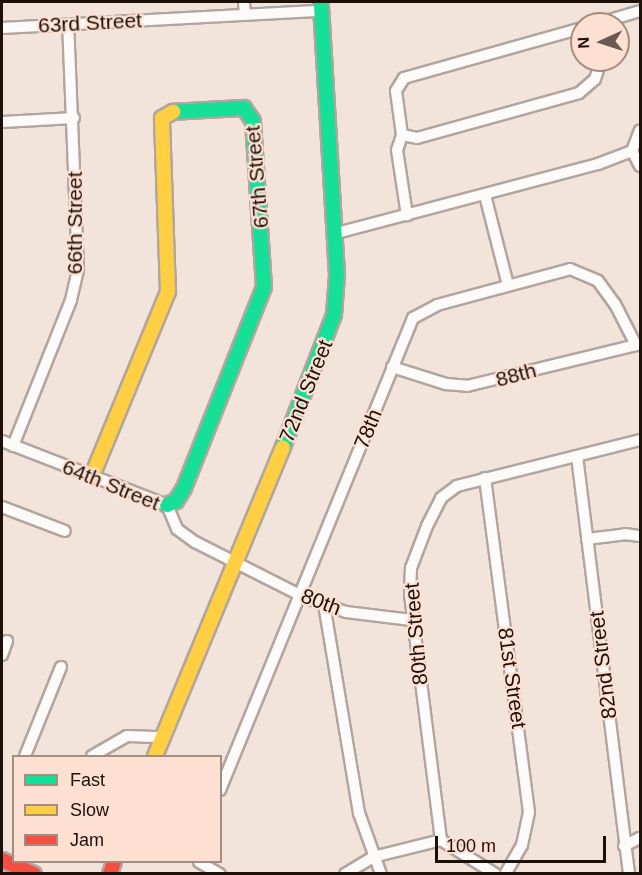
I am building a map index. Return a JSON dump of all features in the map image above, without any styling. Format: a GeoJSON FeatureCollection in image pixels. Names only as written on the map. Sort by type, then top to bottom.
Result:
{"type":"FeatureCollection","features":[{"type":"Feature","properties":{"kind":"street"},"geometry":{"type":"LineString","coordinates":[[244,2],[245,15]]}},
{"type":"Feature","properties":{"kind":"street","name":"63rd Street"},"geometry":{"type":"LineString","coordinates":[[3,25],[68,25],[245,15],[321,6]]}},
{"type":"Feature","properties":{"kind":"street","name":"72nd Street"},"geometry":{"type":"LineString","coordinates":[[155,755],[330,331],[337,275],[321,6]]}},
{"type":"Feature","properties":{"kind":"street","name":"66th Street"},"geometry":{"type":"LineString","coordinates":[[13,446],[75,288],[79,243],[68,25]]}},
{"type":"Feature","properties":{"kind":"street"},"geometry":{"type":"LineString","coordinates":[[407,215],[397,150],[402,135],[396,91],[404,78],[570,31]]}},
{"type":"Feature","properties":{"kind":"street"},"geometry":{"type":"LineString","coordinates":[[402,135],[417,138],[579,93],[595,79],[597,72]]}},
{"type":"Feature","properties":{"kind":"street","name":"67th Street"},"geometry":{"type":"LineString","coordinates":[[92,476],[168,292],[162,118],[177,110],[244,108],[254,121],[264,287],[184,488],[176,501],[167,505]]}},
{"type":"Feature","properties":{"kind":"street"},"geometry":{"type":"LineString","coordinates":[[2,122],[74,118]]}},
{"type":"Feature","properties":{"kind":"street"},"geometry":{"type":"LineString","coordinates":[[333,234],[598,164],[632,151],[640,130]]}},
{"type":"Feature","properties":{"kind":"street"},"geometry":{"type":"LineString","coordinates":[[632,151],[640,166]]}},
{"type":"Feature","properties":{"kind":"street"},"geometry":{"type":"LineString","coordinates":[[485,195],[508,285]]}},
{"type":"Feature","properties":{"kind":"street","name":"78th"},"geometry":{"type":"LineString","coordinates":[[222,785],[302,596],[392,367],[419,312],[560,271],[581,272],[606,291],[638,345]]}},
{"type":"Feature","properties":{"kind":"street","name":"88th"},"geometry":{"type":"LineString","coordinates":[[392,367],[446,384],[467,386],[638,345]]}},
{"type":"Feature","properties":{"kind":"street","name":"80th Street"},"geometry":{"type":"LineString","coordinates":[[441,840],[412,620],[411,568],[436,507],[447,490],[485,478],[640,440]]}},
{"type":"Feature","properties":{"kind":"street","name":"64th Street"},"geometry":{"type":"LineString","coordinates":[[2,441],[167,505],[177,529],[236,564]]}},
{"type":"Feature","properties":{"kind":"street","name":"82nd Street"},"geometry":{"type":"LineString","coordinates":[[577,456],[629,873]]}},
{"type":"Feature","properties":{"kind":"street","name":"81st Street"},"geometry":{"type":"LineString","coordinates":[[485,478],[529,812],[522,845],[505,873]]}},
{"type":"Feature","properties":{"kind":"street"},"geometry":{"type":"LineString","coordinates":[[2,507],[64,531]]}},
{"type":"Feature","properties":{"kind":"street"},"geometry":{"type":"LineString","coordinates":[[587,539],[625,534],[640,536]]}},
{"type":"Feature","properties":{"kind":"street","name":"80th"},"geometry":{"type":"LineString","coordinates":[[236,564],[302,596],[324,604],[373,618],[412,620]]}},
{"type":"Feature","properties":{"kind":"street"},"geometry":{"type":"LineString","coordinates":[[324,604],[347,755],[359,813],[381,873]]}},
{"type":"Feature","properties":{"kind":"street"},"geometry":{"type":"LineString","coordinates":[[2,655],[7,641]]}},
{"type":"Feature","properties":{"kind":"street"},"geometry":{"type":"LineString","coordinates":[[25,755],[62,667]]}},
{"type":"Feature","properties":{"kind":"street"},"geometry":{"type":"LineString","coordinates":[[94,755],[127,736],[163,737]]}},
{"type":"Feature","properties":{"kind":"street"},"geometry":{"type":"LineString","coordinates":[[624,846],[640,838]]}},
{"type":"Feature","properties":{"kind":"street"},"geometry":{"type":"LineString","coordinates":[[345,873],[374,857],[441,840],[495,873]]}},
{"type":"Feature","properties":{"kind":"street"},"geometry":{"type":"LineString","coordinates":[[2,860],[34,873]]}},
{"type":"Feature","properties":{"kind":"street"},"geometry":{"type":"LineString","coordinates":[[202,863],[220,873]]}},
{"type":"Feature","properties":{"kind":"traffic: fast"},"geometry":{"type":"LineString","coordinates":[[283,447],[334,315],[337,275],[321,2]]}},
{"type":"Feature","properties":{"kind":"traffic: fast"},"geometry":{"type":"LineString","coordinates":[[167,505],[176,501],[184,488],[264,287],[253,121],[244,108],[173,112]]}},
{"type":"Feature","properties":{"kind":"traffic: slow"},"geometry":{"type":"LineString","coordinates":[[92,476],[168,292],[162,118],[173,112]]}},
{"type":"Feature","properties":{"kind":"traffic: slow"},"geometry":{"type":"LineString","coordinates":[[155,755],[283,447]]}},
{"type":"Feature","properties":{"kind":"traffic: jam"},"geometry":{"type":"LineString","coordinates":[[2,860],[34,874]]}},
{"type":"Feature","properties":{"kind":"traffic: jam"},"geometry":{"type":"LineString","coordinates":[[110,874],[114,863]]}}]}
